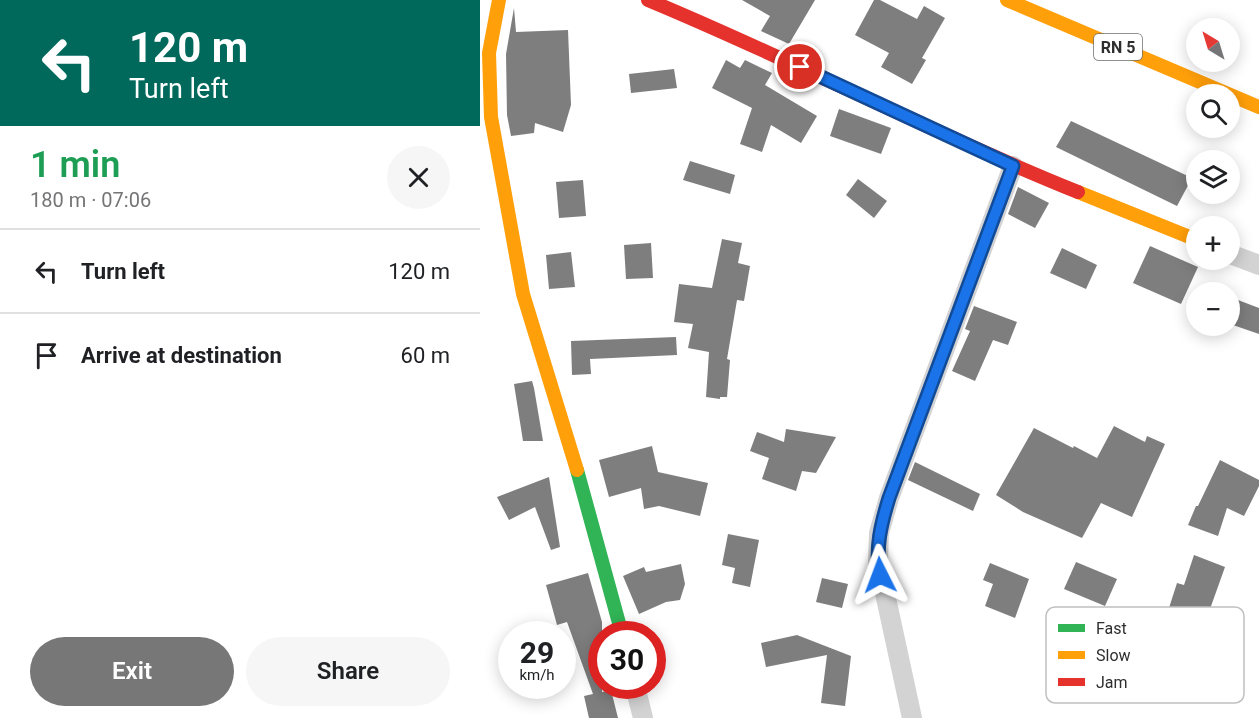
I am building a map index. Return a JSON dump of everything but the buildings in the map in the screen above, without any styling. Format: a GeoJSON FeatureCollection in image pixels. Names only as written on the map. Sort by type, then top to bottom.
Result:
{"type":"FeatureCollection","features":[{"type":"Feature","properties":{"kind":"street"},"geometry":{"type":"LineString","coordinates":[[499,0],[489,53],[491,117],[523,294],[582,488],[618,621]]}},
{"type":"Feature","properties":{"kind":"street"},"geometry":{"type":"LineString","coordinates":[[648,0],[716,28],[1013,166],[1186,236]]}},
{"type":"Feature","properties":{"kind":"street","name":"RN 5"},"geometry":{"type":"LineString","coordinates":[[1007,0],[1259,107]]}},
{"type":"Feature","properties":{"kind":"street"},"geometry":{"type":"LineString","coordinates":[[912,718],[882,589],[878,561],[879,533],[889,498],[1013,166]]}},
{"type":"Feature","properties":{"kind":"street"},"geometry":{"type":"LineString","coordinates":[[1240,258],[1259,265]]}},
{"type":"Feature","properties":{"kind":"street"},"geometry":{"type":"LineString","coordinates":[[638,699],[643,718]]}},
{"type":"Feature","properties":{"kind":"traffic: fast"},"geometry":{"type":"LineString","coordinates":[[577,470],[618,621]]}},
{"type":"Feature","properties":{"kind":"traffic: slow"},"geometry":{"type":"LineString","coordinates":[[499,0],[489,53],[491,117],[523,294],[577,470]]}},
{"type":"Feature","properties":{"kind":"traffic: slow"},"geometry":{"type":"LineString","coordinates":[[1007,0],[1259,107]]}},
{"type":"Feature","properties":{"kind":"traffic: slow"},"geometry":{"type":"LineString","coordinates":[[1078,192],[1186,236]]}},
{"type":"Feature","properties":{"kind":"traffic: jam"},"geometry":{"type":"LineString","coordinates":[[648,0],[970,146],[1078,192]]}},
{"type":"Feature","properties":{"kind":"route"},"geometry":{"type":"LineString","coordinates":[[800,67],[1013,166],[889,498],[879,533],[880,575]]}}]}
